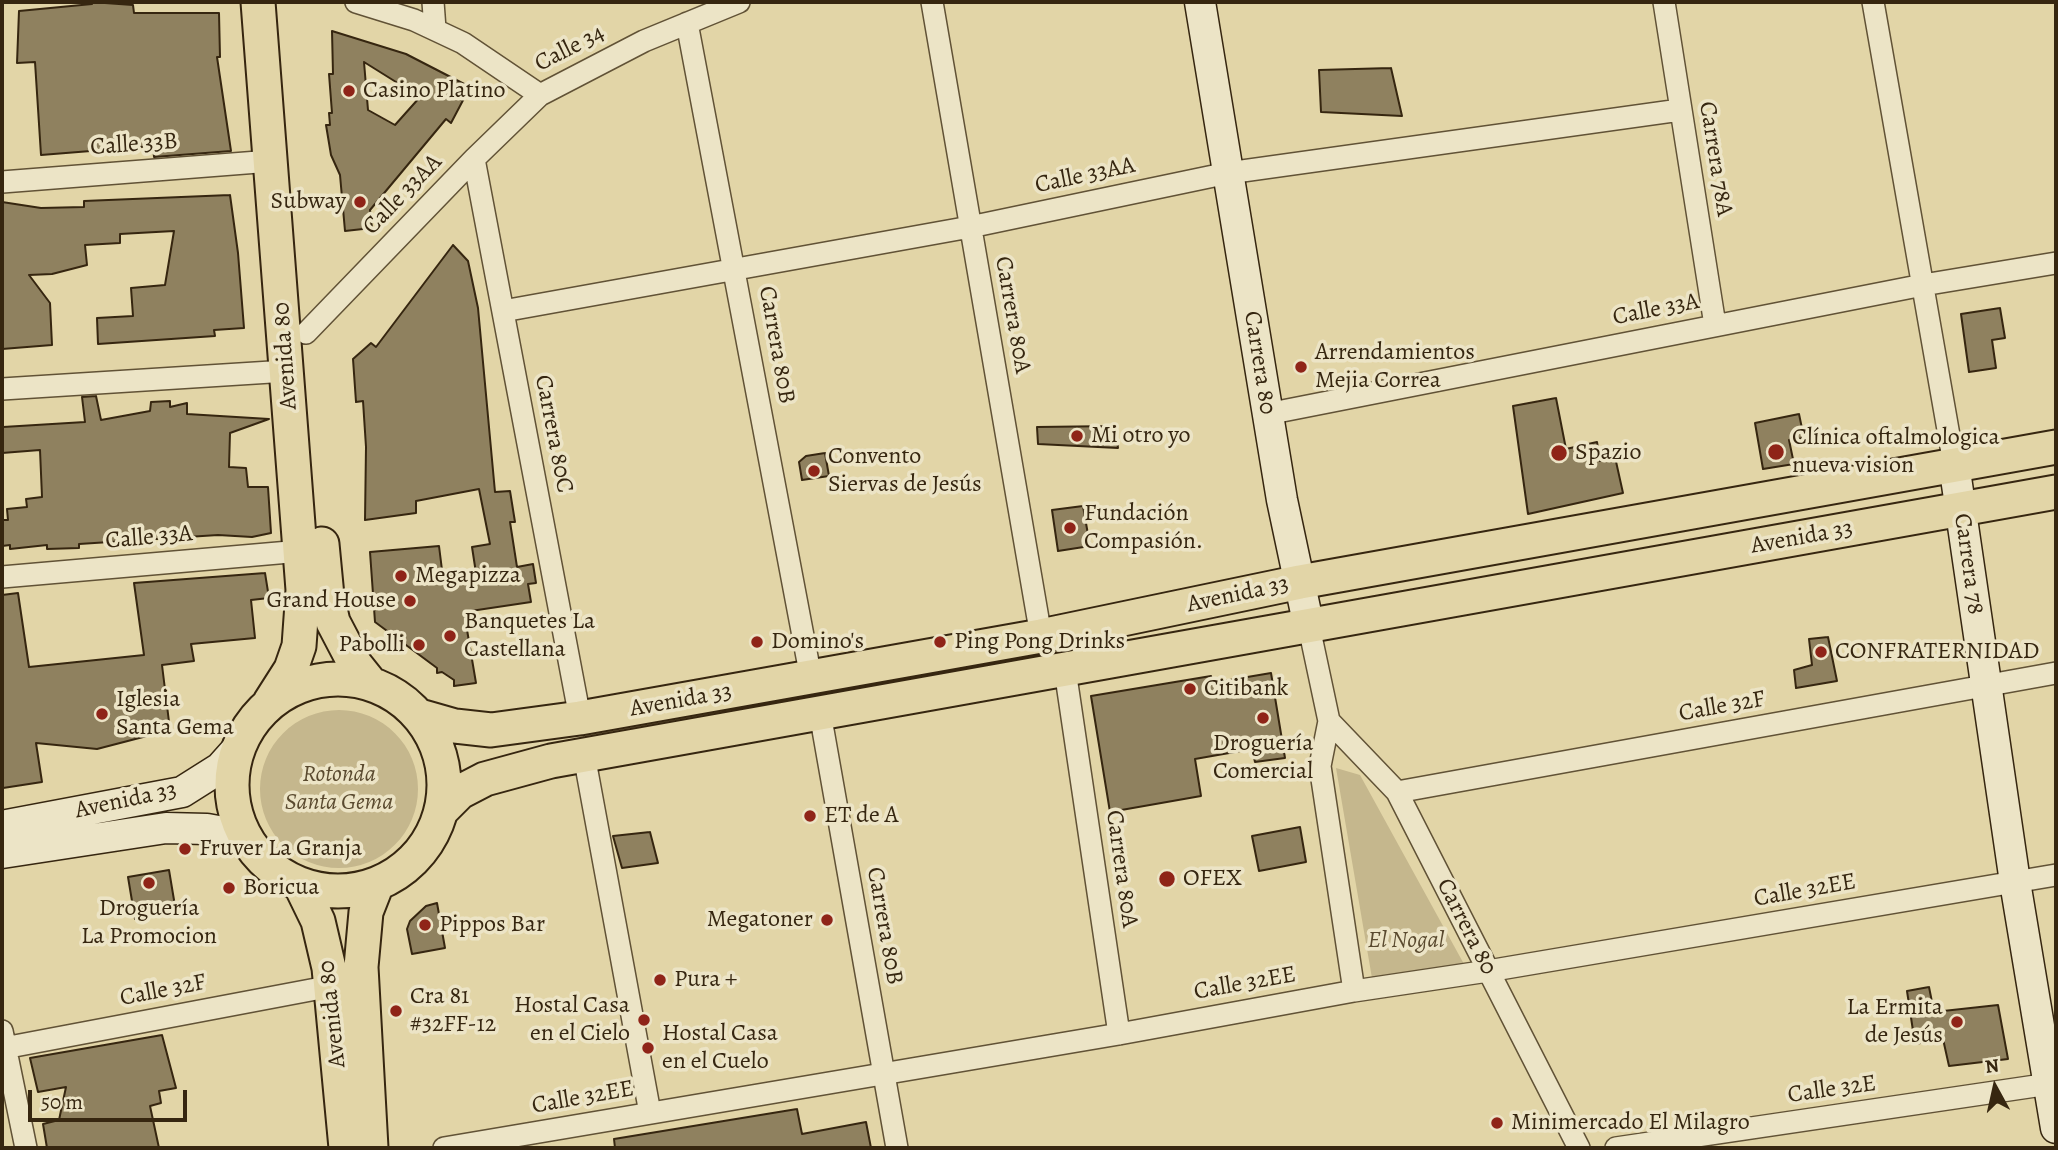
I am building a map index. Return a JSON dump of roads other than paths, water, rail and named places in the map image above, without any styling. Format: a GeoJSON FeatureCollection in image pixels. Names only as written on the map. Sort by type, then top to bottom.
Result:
{"type":"FeatureCollection","features":[{"type":"Feature","properties":{"kind":"main road","name":"Avenida 80"},"geometry":{"type":"LineString","coordinates":[[258,2],[301,551],[303,615],[299,646],[291,669],[270,702]]}},
{"type":"Feature","properties":{"kind":"main road","name":"Avenida 80"},"geometry":{"type":"LineString","coordinates":[[280,2],[327,596],[338,632],[355,664],[371,684]]}},
{"type":"Feature","properties":{"kind":"main road","name":"Avenida 33"},"geometry":{"type":"LineString","coordinates":[[420,716],[455,726],[491,730],[580,718],[1041,636],[1300,582],[2056,447]]}},
{"type":"Feature","properties":{"kind":"main road","name":"Avenida 33"},"geometry":{"type":"LineString","coordinates":[[442,810],[460,792],[485,779],[584,755],[2056,492]]}},
{"type":"Feature","properties":{"kind":"main road"},"geometry":{"type":"LineString","coordinates":[[323,679],[354,679],[371,684],[401,698],[420,716],[434,737],[442,760],[445,785],[442,810],[433,834],[419,854],[399,872],[377,884],[352,890],[325,891],[300,884],[271,868],[245,836],[232,800],[231,777],[237,749],[250,723],[270,702],[295,687],[323,679]]}},
{"type":"Feature","properties":{"kind":"main road","name":"Avenida 80"},"geometry":{"type":"LineString","coordinates":[[300,884],[318,921],[332,986],[346,1148]]}},
{"type":"Feature","properties":{"kind":"main road","name":"Avenida 80"},"geometry":{"type":"LineString","coordinates":[[371,1148],[361,967],[366,912],[377,884]]}},
{"type":"Feature","properties":{"kind":"street","name":"Calle 34"},"geometry":{"type":"LineString","coordinates":[[356,2],[435,29],[490,58],[540,96],[591,67],[739,2]]}},
{"type":"Feature","properties":{"kind":"street"},"geometry":{"type":"LineString","coordinates":[[433,2],[435,29]]}},
{"type":"Feature","properties":{"kind":"street","name":"Carrera 80A"},"geometry":{"type":"LineString","coordinates":[[932,2],[1041,636]]}},
{"type":"Feature","properties":{"kind":"street","name":"Carrera 80"},"geometry":{"type":"LineString","coordinates":[[1200,2],[1267,414],[1329,722],[1320,766],[1354,991]]}},
{"type":"Feature","properties":{"kind":"street","name":"Carrera 78A"},"geometry":{"type":"LineString","coordinates":[[1664,2],[1714,325]]}},
{"type":"Feature","properties":{"kind":"street","name":"Carrera 78"},"geometry":{"type":"LineString","coordinates":[[1873,2],[1954,464],[2015,882],[2053,1083],[2056,1128]]}},
{"type":"Feature","properties":{"kind":"street","name":"Carrera 80B"},"geometry":{"type":"LineString","coordinates":[[687,23],[811,678]]}},
{"type":"Feature","properties":{"kind":"street","name":"Calle 33AA"},"geometry":{"type":"LineString","coordinates":[[306,333],[474,159],[540,96]]}},
{"type":"Feature","properties":{"kind":"street","name":"Calle 33AA"},"geometry":{"type":"LineString","coordinates":[[503,311],[970,227],[1228,173],[1680,110]]}},
{"type":"Feature","properties":{"kind":"street","name":"Carrera 80C"},"geometry":{"type":"LineString","coordinates":[[474,159],[580,718]]}},
{"type":"Feature","properties":{"kind":"street","name":"Calle 33B"},"geometry":{"type":"LineString","coordinates":[[2,181],[271,161]]}},
{"type":"Feature","properties":{"kind":"street","name":"Calle 33A"},"geometry":{"type":"LineString","coordinates":[[1267,414],[1714,325],[2056,262]]}},
{"type":"Feature","properties":{"kind":"street"},"geometry":{"type":"LineString","coordinates":[[2,389],[287,371]]}},
{"type":"Feature","properties":{"kind":"street","name":"Calle 33A"},"geometry":{"type":"LineString","coordinates":[[2,577],[301,551]]}},
{"type":"Feature","properties":{"kind":"street","name":"Carrera 80A"},"geometry":{"type":"LineString","coordinates":[[1065,670],[1119,1034]]}},
{"type":"Feature","properties":{"kind":"street","name":"Calle 32F"},"geometry":{"type":"LineString","coordinates":[[1397,792],[2056,673]]}},
{"type":"Feature","properties":{"kind":"street","name":"Carrera 80B"},"geometry":{"type":"LineString","coordinates":[[820,713],[897,1148]]}},
{"type":"Feature","properties":{"kind":"street","name":"Carrera 80"},"geometry":{"type":"LineString","coordinates":[[1329,722],[1397,792],[1579,1148]]}},
{"type":"Feature","properties":{"kind":"street","name":"Avenida 33"},"geometry":{"type":"LineString","coordinates":[[2,826],[182,792],[220,768],[237,749]]}},
{"type":"Feature","properties":{"kind":"street"},"geometry":{"type":"LineString","coordinates":[[584,755],[650,1113]]}},
{"type":"Feature","properties":{"kind":"street","name":"Avenida 33"},"geometry":{"type":"LineString","coordinates":[[2,853],[166,828],[207,829],[245,836]]}},
{"type":"Feature","properties":{"kind":"street","name":"Calle 32EE"},"geometry":{"type":"LineString","coordinates":[[444,1148],[1119,1034],[1354,991],[1488,971],[2056,875]]}},
{"type":"Feature","properties":{"kind":"street","name":"Calle 32F"},"geometry":{"type":"LineString","coordinates":[[3,1040],[332,986]]}},
{"type":"Feature","properties":{"kind":"street"},"geometry":{"type":"LineString","coordinates":[[3,1040],[26,1148]]}},
{"type":"Feature","properties":{"kind":"street","name":"Calle 32E"},"geometry":{"type":"LineString","coordinates":[[1616,1148],[2053,1083]]}},
{"type":"Feature","properties":{"kind":"place","name":"Casino Platino"},"geometry":{"type":"Point","coordinates":[349,91]}},
{"type":"Feature","properties":{"kind":"place","name":"Subway"},"geometry":{"type":"Point","coordinates":[360,202]}},
{"type":"Feature","properties":{"kind":"place","name":"Arrendamientos Mejia Correa"},"geometry":{"type":"Point","coordinates":[1301,367]}},
{"type":"Feature","properties":{"kind":"place","name":"Mi otro yo"},"geometry":{"type":"Point","coordinates":[1077,436]}},
{"type":"Feature","properties":{"kind":"place","name":"Clínica oftalmologica nueva vision"},"geometry":{"type":"Point","coordinates":[1776,452]}},
{"type":"Feature","properties":{"kind":"place","name":"Spazio"},"geometry":{"type":"Point","coordinates":[1559,453]}},
{"type":"Feature","properties":{"kind":"place","name":"Convento Siervas de Jesús"},"geometry":{"type":"Point","coordinates":[814,471]}},
{"type":"Feature","properties":{"kind":"place","name":"Fundación Compasión."},"geometry":{"type":"Point","coordinates":[1070,528]}},
{"type":"Feature","properties":{"kind":"place","name":"Megapizza"},"geometry":{"type":"Point","coordinates":[401,576]}},
{"type":"Feature","properties":{"kind":"place","name":"Grand House"},"geometry":{"type":"Point","coordinates":[410,601]}},
{"type":"Feature","properties":{"kind":"place","name":"Banquetes La Castellana"},"geometry":{"type":"Point","coordinates":[450,636]}},
{"type":"Feature","properties":{"kind":"place","name":"Domino's"},"geometry":{"type":"Point","coordinates":[757,642]}},
{"type":"Feature","properties":{"kind":"place","name":"Ping Pong Drinks"},"geometry":{"type":"Point","coordinates":[940,642]}},
{"type":"Feature","properties":{"kind":"place","name":"Pabolli"},"geometry":{"type":"Point","coordinates":[419,645]}},
{"type":"Feature","properties":{"kind":"place","name":"CONFRATERNIDAD"},"geometry":{"type":"Point","coordinates":[1821,652]}},
{"type":"Feature","properties":{"kind":"place","name":"Citibank"},"geometry":{"type":"Point","coordinates":[1190,689]}},
{"type":"Feature","properties":{"kind":"place","name":"Iglesia Santa Gema"},"geometry":{"type":"Point","coordinates":[102,714]}},
{"type":"Feature","properties":{"kind":"place","name":"Droguería Comercial"},"geometry":{"type":"Point","coordinates":[1263,718]}},
{"type":"Feature","properties":{"kind":"place","name":"ET de A"},"geometry":{"type":"Point","coordinates":[810,816]}},
{"type":"Feature","properties":{"kind":"place","name":"Fruver La Granja"},"geometry":{"type":"Point","coordinates":[185,849]}},
{"type":"Feature","properties":{"kind":"place","name":"OFEX"},"geometry":{"type":"Point","coordinates":[1167,879]}},
{"type":"Feature","properties":{"kind":"place","name":"Droguería La Promocion"},"geometry":{"type":"Point","coordinates":[149,883]}},
{"type":"Feature","properties":{"kind":"place","name":"Boricua"},"geometry":{"type":"Point","coordinates":[229,888]}},
{"type":"Feature","properties":{"kind":"place","name":"Megatoner"},"geometry":{"type":"Point","coordinates":[827,920]}},
{"type":"Feature","properties":{"kind":"place","name":"Pippos Bar"},"geometry":{"type":"Point","coordinates":[425,925]}},
{"type":"Feature","properties":{"kind":"place","name":"Pura +"},"geometry":{"type":"Point","coordinates":[660,980]}},
{"type":"Feature","properties":{"kind":"place","name":"Cra 81 #32FF-12"},"geometry":{"type":"Point","coordinates":[396,1011]}},
{"type":"Feature","properties":{"kind":"place","name":"Hostal Casa en el Cielo"},"geometry":{"type":"Point","coordinates":[644,1020]}},
{"type":"Feature","properties":{"kind":"place","name":"La Ermita de Jesús"},"geometry":{"type":"Point","coordinates":[1957,1022]}},
{"type":"Feature","properties":{"kind":"place","name":"Hostal Casa en el Cuelo"},"geometry":{"type":"Point","coordinates":[648,1048]}},
{"type":"Feature","properties":{"kind":"place","name":"Minimercado El Milagro"},"geometry":{"type":"Point","coordinates":[1497,1123]}},
{"type":"Feature","properties":{"kind":"park label","name":"Rotonda Santa Gema"},"geometry":{"type":"Point","coordinates":[339,789]}},
{"type":"Feature","properties":{"kind":"park label","name":"El Nogal"},"geometry":{"type":"Point","coordinates":[1406,941]}}]}
